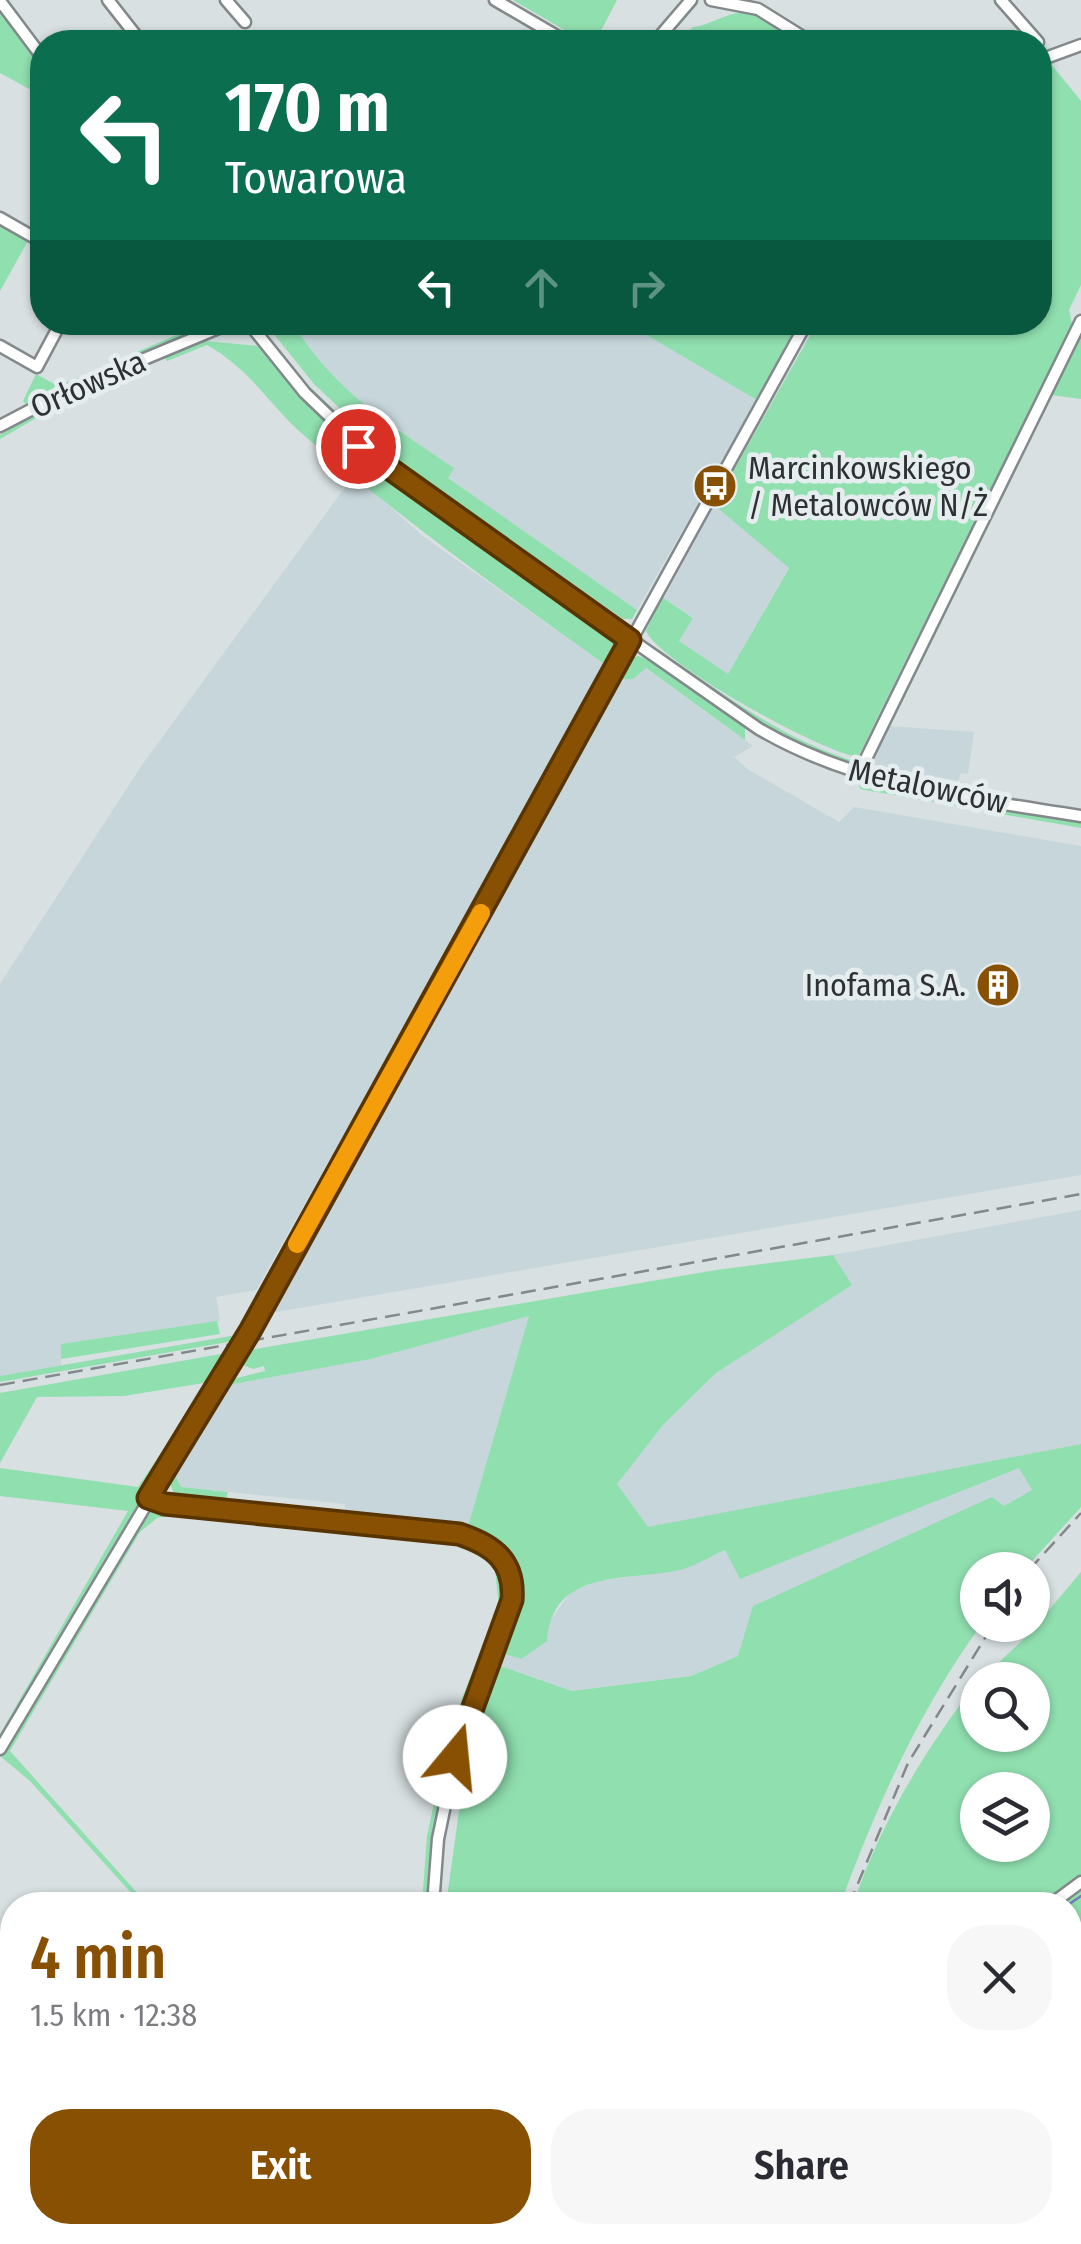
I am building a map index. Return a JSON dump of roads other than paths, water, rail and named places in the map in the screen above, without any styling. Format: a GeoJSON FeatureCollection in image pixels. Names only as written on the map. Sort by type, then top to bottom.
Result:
{"type":"FeatureCollection","features":[{"type":"Feature","properties":{"kind":"street"},"geometry":{"type":"LineString","coordinates":[[108,0],[132,30]]}},
{"type":"Feature","properties":{"kind":"street"},"geometry":{"type":"LineString","coordinates":[[226,0],[245,22]]}},
{"type":"Feature","properties":{"kind":"street"},"geometry":{"type":"LineString","coordinates":[[496,0],[547,30]]}},
{"type":"Feature","properties":{"kind":"street"},"geometry":{"type":"LineString","coordinates":[[665,30],[691,0]]}},
{"type":"Feature","properties":{"kind":"street"},"geometry":{"type":"LineString","coordinates":[[711,0],[758,9],[791,30]]}},
{"type":"Feature","properties":{"kind":"street"},"geometry":{"type":"LineString","coordinates":[[1001,0],[1027,30]]}},
{"type":"Feature","properties":{"kind":"street"},"geometry":{"type":"LineString","coordinates":[[0,1],[30,41]]}},
{"type":"Feature","properties":{"kind":"street"},"geometry":{"type":"LineString","coordinates":[[1052,56],[1081,45]]}},
{"type":"Feature","properties":{"kind":"street"},"geometry":{"type":"LineString","coordinates":[[0,218],[30,235]]}},
{"type":"Feature","properties":{"kind":"street"},"geometry":{"type":"LineString","coordinates":[[858,775],[1081,321]]}},
{"type":"Feature","properties":{"kind":"street"},"geometry":{"type":"LineString","coordinates":[[0,346],[37,366],[54,335]]}},
{"type":"Feature","properties":{"kind":"street","name":"Orłowska"},"geometry":{"type":"LineString","coordinates":[[0,426],[65,392],[202,335]]}},
{"type":"Feature","properties":{"kind":"street","name":"Metalowców"},"geometry":{"type":"LineString","coordinates":[[258,335],[304,393],[377,462],[759,729],[858,775],[1081,816]]}},
{"type":"Feature","properties":{"kind":"street"},"geometry":{"type":"LineString","coordinates":[[0,1750],[243,1342],[800,335]]}},
{"type":"Feature","properties":{"kind":"street"},"geometry":{"type":"LineString","coordinates":[[148,1498],[165,1504],[459,1534],[480,1541],[502,1557],[511,1577],[512,1600],[455,1757],[438,1838],[433,1892]]}},
{"type":"Feature","properties":{"kind":"railway"},"geometry":{"type":"LineString","coordinates":[[0,1385],[1081,1194]]}},
{"type":"Feature","properties":{"kind":"railway"},"geometry":{"type":"LineString","coordinates":[[1045,1552],[1081,1513]]}},
{"type":"Feature","properties":{"kind":"railway"},"geometry":{"type":"LineString","coordinates":[[854,1892],[908,1763],[983,1642]]}},
{"type":"Feature","properties":{"kind":"place","name":"Marcinkowskiego / Metalowców N/Ż"},"geometry":{"type":"Point","coordinates":[715,486]}},
{"type":"Feature","properties":{"kind":"place","name":"Inofama S.A."},"geometry":{"type":"Point","coordinates":[998,985]}}]}
